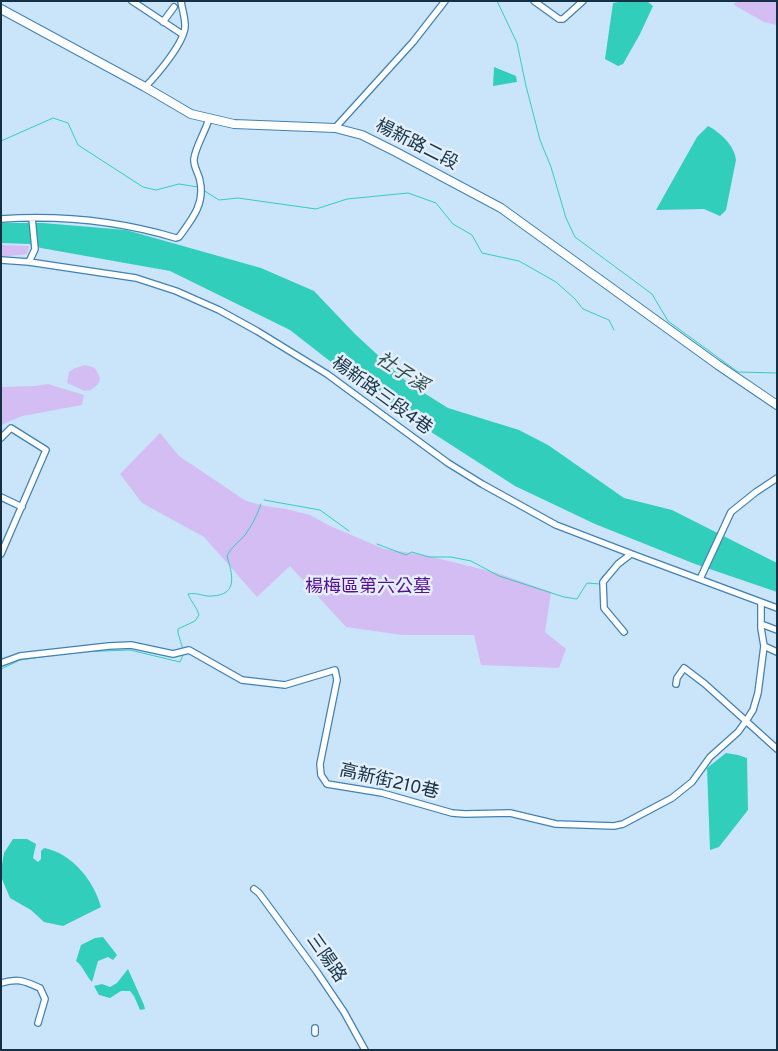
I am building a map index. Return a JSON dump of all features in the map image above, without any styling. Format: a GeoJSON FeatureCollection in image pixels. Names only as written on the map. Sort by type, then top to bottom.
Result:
{"type":"FeatureCollection","features":[{"type":"Feature","properties":{"kind":"main road","name":"楊新路二段"},"geometry":{"type":"LineString","coordinates":[[1,9],[191,114],[240,125],[335,128],[362,135],[501,208],[718,365],[777,404]]}},
{"type":"Feature","properties":{"kind":"street"},"geometry":{"type":"LineString","coordinates":[[132,1],[142,4],[163,22],[182,34]]}},
{"type":"Feature","properties":{"kind":"street"},"geometry":{"type":"LineString","coordinates":[[145,87],[163,66],[180,41],[186,27],[181,1]]}},
{"type":"Feature","properties":{"kind":"street"},"geometry":{"type":"LineString","coordinates":[[335,128],[413,42],[445,1]]}},
{"type":"Feature","properties":{"kind":"street"},"geometry":{"type":"LineString","coordinates":[[534,1],[559,19],[562,19],[583,1]]}},
{"type":"Feature","properties":{"kind":"street"},"geometry":{"type":"LineString","coordinates":[[163,22],[174,6]]}},
{"type":"Feature","properties":{"kind":"street"},"geometry":{"type":"LineString","coordinates":[[1,219],[50,218],[109,223],[146,229],[176,238],[179,237],[194,215],[203,195],[194,162],[196,149],[209,119]]}},
{"type":"Feature","properties":{"kind":"street"},"geometry":{"type":"LineString","coordinates":[[29,262],[35,249],[32,219]]}},
{"type":"Feature","properties":{"kind":"street","name":"楊新路三段4巷"},"geometry":{"type":"LineString","coordinates":[[1,260],[29,262],[136,278],[176,291],[219,310],[327,374],[420,444],[482,484],[556,525],[777,608]]}},
{"type":"Feature","properties":{"kind":"street"},"geometry":{"type":"LineString","coordinates":[[1,438],[11,428],[46,450],[2,550]]}},
{"type":"Feature","properties":{"kind":"street"},"geometry":{"type":"LineString","coordinates":[[700,579],[731,512],[777,478]]}},
{"type":"Feature","properties":{"kind":"street"},"geometry":{"type":"LineString","coordinates":[[1,497],[22,507]]}},
{"type":"Feature","properties":{"kind":"street"},"geometry":{"type":"LineString","coordinates":[[624,632],[604,608],[603,582],[618,564],[631,554]]}},
{"type":"Feature","properties":{"kind":"street","name":"高新街210巷"},"geometry":{"type":"LineString","coordinates":[[1,663],[28,655],[131,645],[173,654],[189,650],[242,680],[285,685],[335,670],[337,680],[320,764],[320,772],[327,784],[382,793],[452,813],[510,813],[556,824],[618,825],[672,798],[692,782],[710,757],[738,732],[746,721],[758,693],[764,646],[761,624],[762,603]]}},
{"type":"Feature","properties":{"kind":"street"},"geometry":{"type":"LineString","coordinates":[[761,624],[777,630]]}},
{"type":"Feature","properties":{"kind":"street"},"geometry":{"type":"LineString","coordinates":[[764,646],[777,652]]}},
{"type":"Feature","properties":{"kind":"street"},"geometry":{"type":"LineString","coordinates":[[676,684],[676,678],[684,668],[705,684],[777,749]]}},
{"type":"Feature","properties":{"kind":"street","name":"三陽路"},"geometry":{"type":"LineString","coordinates":[[254,889],[259,893],[317,972],[344,1012],[365,1050]]}},
{"type":"Feature","properties":{"kind":"street"},"geometry":{"type":"LineString","coordinates":[[1,983],[14,980],[27,982],[40,988],[45,999],[38,1023]]}},
{"type":"Feature","properties":{"kind":"green space"},"geometry":{"type":"Polygon","coordinates":[[[736,1],[777,1],[777,25],[764,22],[734,5],[736,1]]]}},
{"type":"Feature","properties":{"kind":"green space"},"geometry":{"type":"Polygon","coordinates":[[[1,245],[29,246],[27,254],[1,257],[1,245]]]}},
{"type":"Feature","properties":{"kind":"green space"},"geometry":{"type":"Polygon","coordinates":[[[85,365],[95,368],[100,378],[99,383],[91,390],[85,391],[67,383],[69,372],[85,365]]]}},
{"type":"Feature","properties":{"kind":"green space"},"geometry":{"type":"Polygon","coordinates":[[[48,384],[84,395],[82,405],[22,416],[1,425],[1,387],[48,384]]]}},
{"type":"Feature","properties":{"kind":"green space","name":"楊梅區第六公墓"},"geometry":{"type":"Polygon","coordinates":[[[160,433],[179,456],[246,501],[310,515],[330,526],[384,549],[424,555],[497,573],[551,592],[545,632],[566,649],[559,668],[481,665],[474,635],[402,635],[346,627],[290,566],[257,597],[204,537],[142,503],[120,474],[160,433]]]}},
{"type":"Feature","properties":{"kind":"shaded area"},"geometry":{"type":"Polygon","coordinates":[[[647,1],[653,6],[623,64],[618,66],[605,59],[613,3],[647,1]]]}},
{"type":"Feature","properties":{"kind":"shaded area"},"geometry":{"type":"Polygon","coordinates":[[[494,67],[516,76],[517,82],[493,86],[494,67]]]}},
{"type":"Feature","properties":{"kind":"shaded area"},"geometry":{"type":"Polygon","coordinates":[[[708,126],[726,140],[735,155],[736,160],[726,210],[720,216],[704,209],[656,210],[697,137],[708,126]]]}},
{"type":"Feature","properties":{"kind":"shaded area"},"geometry":{"type":"Polygon","coordinates":[[[1,223],[43,223],[126,230],[261,268],[314,291],[355,334],[408,383],[448,408],[519,430],[548,445],[624,498],[672,510],[777,563],[777,592],[695,564],[595,524],[515,486],[372,394],[290,330],[170,271],[41,248],[29,244],[1,243],[1,223]]]}},
{"type":"Feature","properties":{"kind":"shaded area"},"geometry":{"type":"Polygon","coordinates":[[[726,753],[747,758],[748,810],[719,847],[710,850],[707,768],[726,753]]]}},
{"type":"Feature","properties":{"kind":"shaded area"},"geometry":{"type":"Polygon","coordinates":[[[13,839],[27,839],[36,844],[33,858],[38,862],[41,859],[41,851],[44,848],[64,856],[72,862],[87,878],[98,897],[101,907],[63,926],[44,922],[31,910],[10,898],[2,879],[2,865],[4,853],[13,839]]]}},
{"type":"Feature","properties":{"kind":"shaded area"},"geometry":{"type":"Polygon","coordinates":[[[103,937],[117,955],[113,960],[108,957],[98,961],[92,982],[76,961],[81,945],[95,938],[103,937]]]}},
{"type":"Feature","properties":{"kind":"shaded area"},"geometry":{"type":"Polygon","coordinates":[[[128,969],[145,1009],[140,1010],[130,991],[121,991],[110,998],[99,995],[94,986],[102,984],[110,987],[117,983],[128,969]]]}},
{"type":"Feature","properties":{"kind":"waterway"},"geometry":{"type":"LineString","coordinates":[[497,1],[517,43],[540,140],[551,167],[566,218],[575,237],[652,294],[668,321],[738,372],[777,373]]}},
{"type":"Feature","properties":{"kind":"waterway","name":"社子溪"},"geometry":{"type":"LineString","coordinates":[[1,141],[53,118],[68,123],[78,145],[143,187],[156,190],[179,184],[198,187]]}},
{"type":"Feature","properties":{"kind":"waterway","name":"社子溪"},"geometry":{"type":"LineString","coordinates":[[203,190],[219,200],[238,198],[316,209],[347,199],[408,193],[436,203],[453,224],[472,235],[482,253],[519,261],[556,282],[583,309],[609,320],[614,330]]}},
{"type":"Feature","properties":{"kind":"waterway"},"geometry":{"type":"LineString","coordinates":[[264,500],[320,510],[349,531]]}},
{"type":"Feature","properties":{"kind":"waterway"},"geometry":{"type":"LineString","coordinates":[[183,649],[178,629],[195,621],[199,615],[188,594],[212,596],[221,595],[226,592],[232,582],[227,556],[248,531],[261,504]]}},
{"type":"Feature","properties":{"kind":"waterway"},"geometry":{"type":"LineString","coordinates":[[377,544],[406,555],[412,552],[429,557],[451,557],[471,561],[499,576],[564,597],[577,599],[587,583],[600,584],[602,577],[613,565]]}},
{"type":"Feature","properties":{"kind":"waterway"},"geometry":{"type":"LineString","coordinates":[[77,652],[130,650],[180,662],[183,655]]}},
{"type":"Feature","properties":{"kind":"waterway"},"geometry":{"type":"LineString","coordinates":[[1,669],[20,660],[68,653]]}}]}
